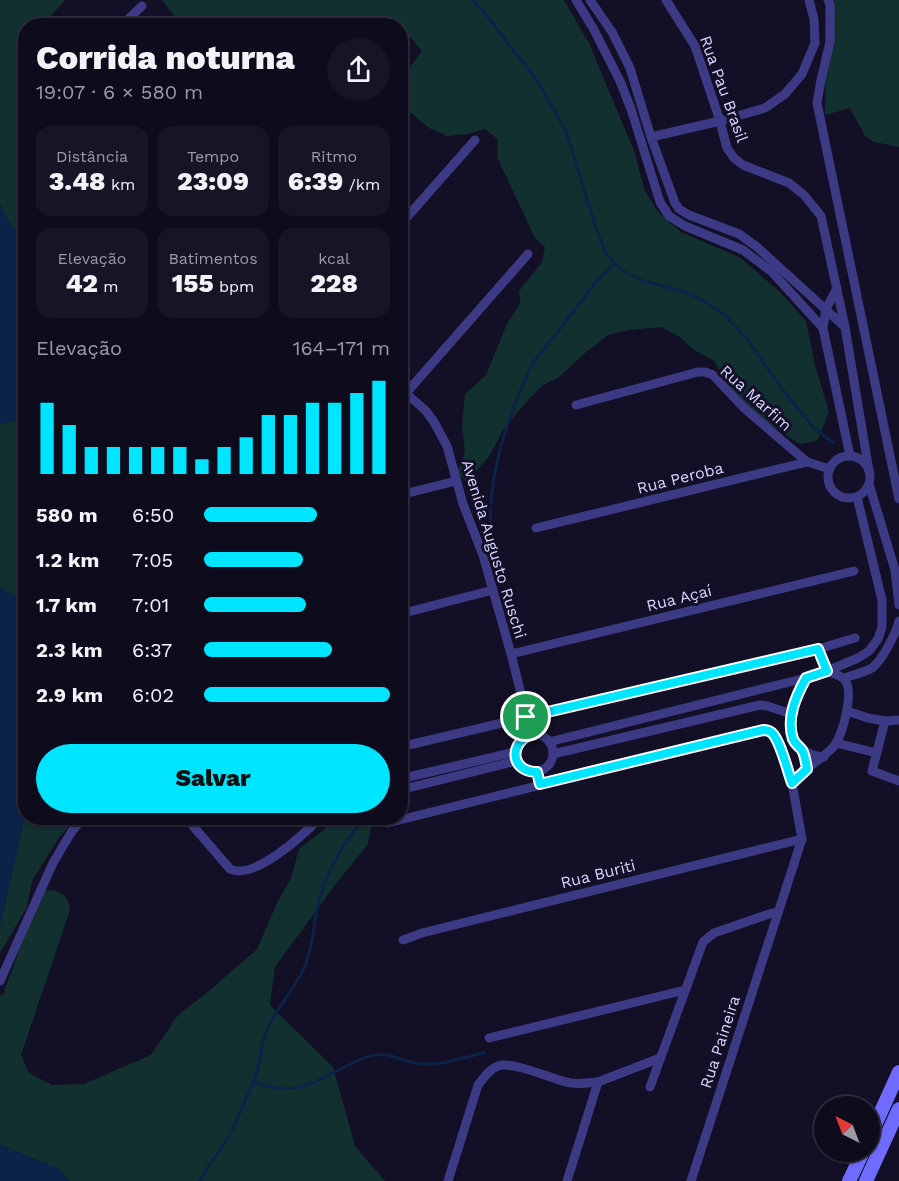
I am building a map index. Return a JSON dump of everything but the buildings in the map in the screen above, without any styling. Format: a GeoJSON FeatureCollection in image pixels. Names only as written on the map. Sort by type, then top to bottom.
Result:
{"type":"FeatureCollection","features":[{"type":"Feature","properties":{"kind":"main road"},"geometry":{"type":"LineString","coordinates":[[880,1114],[899,1072]]}},
{"type":"Feature","properties":{"kind":"main road"},"geometry":{"type":"LineString","coordinates":[[866,1181],[899,1109]]}},
{"type":"Feature","properties":{"kind":"main road"},"geometry":{"type":"LineString","coordinates":[[849,1181],[858,1162]]}},
{"type":"Feature","properties":{"kind":"street"},"geometry":{"type":"LineString","coordinates":[[576,0],[594,28],[620,81],[660,202],[669,216],[685,226],[743,250],[772,272],[824,328]]}},
{"type":"Feature","properties":{"kind":"street"},"geometry":{"type":"LineString","coordinates":[[590,0],[612,32],[630,68],[651,137],[679,209],[739,234],[757,247],[845,327]]}},
{"type":"Feature","properties":{"kind":"street","name":"Rua Pau Brasil"},"geometry":{"type":"LineString","coordinates":[[666,0],[695,46],[727,148],[734,158],[743,165],[789,183],[804,195],[821,216],[845,327],[869,471]]}},
{"type":"Feature","properties":{"kind":"street"},"geometry":{"type":"LineString","coordinates":[[651,137],[720,122],[765,108],[785,94],[802,74],[815,44],[814,19],[809,0]]}},
{"type":"Feature","properties":{"kind":"street"},"geometry":{"type":"LineString","coordinates":[[828,0],[830,42],[817,103],[899,499]]}},
{"type":"Feature","properties":{"kind":"street"},"geometry":{"type":"LineString","coordinates":[[129,18],[142,6]]}},
{"type":"Feature","properties":{"kind":"street"},"geometry":{"type":"LineString","coordinates":[[408,216],[475,140]]}},
{"type":"Feature","properties":{"kind":"street"},"geometry":{"type":"LineString","coordinates":[[408,388],[528,254]]}},
{"type":"Feature","properties":{"kind":"street"},"geometry":{"type":"LineString","coordinates":[[837,288],[826,309],[824,328],[849,456]]}},
{"type":"Feature","properties":{"kind":"street","name":"Rua Marfim"},"geometry":{"type":"LineString","coordinates":[[576,405],[705,372],[713,375],[743,407],[807,462]]}},
{"type":"Feature","properties":{"kind":"street","name":"Avenida Augusto Ruschi"},"geometry":{"type":"LineString","coordinates":[[408,398],[426,411],[447,447],[463,504],[483,555],[511,654],[529,735]]}},
{"type":"Feature","properties":{"kind":"street"},"geometry":{"type":"LineString","coordinates":[[849,456],[858,458],[869,471],[869,484],[857,497],[843,497],[837,494],[829,483],[830,469],[838,460],[849,456]]}},
{"type":"Feature","properties":{"kind":"street"},"geometry":{"type":"LineString","coordinates":[[807,462],[830,469]]}},
{"type":"Feature","properties":{"kind":"street","name":"Rua Peroba"},"geometry":{"type":"LineString","coordinates":[[536,528],[807,462]]}},
{"type":"Feature","properties":{"kind":"street"},"geometry":{"type":"LineString","coordinates":[[408,493],[456,481]]}},
{"type":"Feature","properties":{"kind":"street"},"geometry":{"type":"LineString","coordinates":[[869,484],[895,570],[899,605]]}},
{"type":"Feature","properties":{"kind":"street"},"geometry":{"type":"LineString","coordinates":[[549,742],[806,678],[858,658],[868,651],[878,639],[882,627],[882,600],[857,497]]}},
{"type":"Feature","properties":{"kind":"street","name":"Rua Açaí"},"geometry":{"type":"LineString","coordinates":[[511,654],[854,571]]}},
{"type":"Feature","properties":{"kind":"street"},"geometry":{"type":"LineString","coordinates":[[408,612],[493,591]]}},
{"type":"Feature","properties":{"kind":"street"},"geometry":{"type":"LineString","coordinates":[[844,678],[875,666],[884,653],[899,621]]}},
{"type":"Feature","properties":{"kind":"street"},"geometry":{"type":"LineString","coordinates":[[408,745],[818,649],[855,638]]}},
{"type":"Feature","properties":{"kind":"street"},"geometry":{"type":"LineString","coordinates":[[792,783],[824,757],[836,743],[847,711],[848,685],[844,678],[827,671],[818,649]]}},
{"type":"Feature","properties":{"kind":"street"},"geometry":{"type":"LineString","coordinates":[[806,678],[796,697],[792,714],[792,737],[795,744],[803,751],[812,756],[824,757]]}},
{"type":"Feature","properties":{"kind":"street"},"geometry":{"type":"LineString","coordinates":[[553,754],[760,705],[792,714]]}},
{"type":"Feature","properties":{"kind":"street"},"geometry":{"type":"LineString","coordinates":[[847,711],[885,721],[899,720]]}},
{"type":"Feature","properties":{"kind":"street"},"geometry":{"type":"LineString","coordinates":[[885,721],[872,771],[899,781]]}},
{"type":"Feature","properties":{"kind":"street"},"geometry":{"type":"LineString","coordinates":[[408,818],[763,730],[773,734],[778,742],[792,783],[802,839]]}},
{"type":"Feature","properties":{"kind":"street"},"geometry":{"type":"LineString","coordinates":[[529,735],[540,735],[549,742],[553,754],[548,766],[537,772],[526,771],[516,756],[519,743],[529,735]]}},
{"type":"Feature","properties":{"kind":"street"},"geometry":{"type":"LineString","coordinates":[[836,743],[877,753]]}},
{"type":"Feature","properties":{"kind":"street"},"geometry":{"type":"LineString","coordinates":[[803,751],[807,769]]}},
{"type":"Feature","properties":{"kind":"street"},"geometry":{"type":"LineString","coordinates":[[408,777],[516,756]]}},
{"type":"Feature","properties":{"kind":"street"},"geometry":{"type":"LineString","coordinates":[[408,788],[516,756]]}},
{"type":"Feature","properties":{"kind":"street"},"geometry":{"type":"LineString","coordinates":[[537,772],[540,784]]}},
{"type":"Feature","properties":{"kind":"street"},"geometry":{"type":"LineString","coordinates":[[0,981],[53,864],[77,825]]}},
{"type":"Feature","properties":{"kind":"street"},"geometry":{"type":"LineString","coordinates":[[192,825],[230,869],[236,872],[254,868],[282,852],[313,825]]}},
{"type":"Feature","properties":{"kind":"street","name":"Rua Paineira"},"geometry":{"type":"LineString","coordinates":[[691,1181],[802,839]]}},
{"type":"Feature","properties":{"kind":"street","name":"Rua Buriti"},"geometry":{"type":"LineString","coordinates":[[403,940],[422,933],[802,839]]}},
{"type":"Feature","properties":{"kind":"street"},"geometry":{"type":"LineString","coordinates":[[650,1087],[703,942],[714,933],[778,912]]}},
{"type":"Feature","properties":{"kind":"street"},"geometry":{"type":"LineString","coordinates":[[489,1038],[686,990]]}},
{"type":"Feature","properties":{"kind":"street"},"geometry":{"type":"LineString","coordinates":[[448,1181],[478,1085],[487,1073],[498,1066],[509,1065],[568,1083],[580,1084],[598,1082],[660,1058]]}},
{"type":"Feature","properties":{"kind":"street"},"geometry":{"type":"LineString","coordinates":[[567,1181],[598,1082]]}},
{"type":"Feature","properties":{"kind":"green space"},"geometry":{"type":"Polygon","coordinates":[[[0,0],[65,0],[49,18],[18,18],[18,234],[0,205],[0,0]]]}},
{"type":"Feature","properties":{"kind":"green space"},"geometry":{"type":"Polygon","coordinates":[[[162,0],[564,0],[589,43],[634,151],[645,191],[659,213],[681,232],[741,258],[783,295],[806,321],[815,365],[829,412],[817,441],[799,444],[742,406],[714,361],[694,350],[680,337],[661,327],[630,330],[608,335],[559,377],[543,385],[503,430],[490,455],[467,482],[457,473],[465,452],[462,425],[465,394],[486,375],[507,324],[520,304],[519,291],[542,262],[545,247],[535,238],[497,157],[498,140],[485,129],[468,134],[447,136],[429,128],[409,111],[408,70],[422,51],[408,37],[408,18],[176,18],[162,0]]]}},
{"type":"Feature","properties":{"kind":"green space"},"geometry":{"type":"Polygon","coordinates":[[[826,0],[899,0],[899,147],[874,142],[865,136],[850,108],[825,115],[826,0]]]}},
{"type":"Feature","properties":{"kind":"green space"},"geometry":{"type":"Polygon","coordinates":[[[18,420],[18,597],[0,588],[0,424],[18,420]]]}},
{"type":"Feature","properties":{"kind":"green space"},"geometry":{"type":"Polygon","coordinates":[[[23,825],[70,825],[58,839],[32,881],[27,907],[0,953],[0,925],[23,825]]]}},
{"type":"Feature","properties":{"kind":"green space"},"geometry":{"type":"Polygon","coordinates":[[[330,825],[371,825],[368,844],[275,967],[270,1005],[333,1067],[355,1146],[385,1181],[70,1181],[59,1169],[0,1145],[0,996],[3,995],[42,890],[61,893],[67,899],[70,910],[21,1055],[29,1073],[52,1085],[84,1084],[151,1055],[178,1015],[257,949],[277,903],[291,878],[299,849],[330,825]]]}},
{"type":"Feature","properties":{"kind":"water"},"geometry":{"type":"Polygon","coordinates":[[[0,205],[18,234],[18,420],[0,424],[0,205]]]}},
{"type":"Feature","properties":{"kind":"water"},"geometry":{"type":"Polygon","coordinates":[[[0,588],[18,597],[18,825],[23,825],[0,925],[0,588]]]}},
{"type":"Feature","properties":{"kind":"water"},"geometry":{"type":"Polygon","coordinates":[[[0,1145],[59,1169],[70,1181],[0,1181],[0,1145]]]}},
{"type":"Feature","properties":{"kind":"waterway"},"geometry":{"type":"LineString","coordinates":[[473,0],[538,82],[566,131],[606,254],[625,272],[644,281],[679,290],[698,298],[724,314],[748,340],[782,389],[813,427],[833,443]]}},
{"type":"Feature","properties":{"kind":"waterway"},"geometry":{"type":"LineString","coordinates":[[491,534],[491,505],[496,466],[506,430],[525,379],[533,363],[614,263]]}},
{"type":"Feature","properties":{"kind":"waterway"},"geometry":{"type":"LineString","coordinates":[[200,1181],[227,1139],[246,1100],[257,1072],[264,1038],[270,1024],[305,966],[311,947],[316,913],[328,874],[349,837],[359,825]]}},
{"type":"Feature","properties":{"kind":"waterway"},"geometry":{"type":"LineString","coordinates":[[253,1082],[281,1089],[303,1086],[368,1056],[380,1054],[415,1063],[434,1064],[484,1053]]}},
{"type":"Feature","properties":{"kind":"route"},"geometry":{"type":"LineString","coordinates":[[818,649],[827,671],[806,678],[796,697],[792,714],[792,737],[795,744],[803,751],[807,769],[792,783],[778,742],[773,734],[763,730],[540,784],[537,772],[526,771],[516,760],[515,754],[519,743],[529,735],[526,717],[818,649]]}}]}
